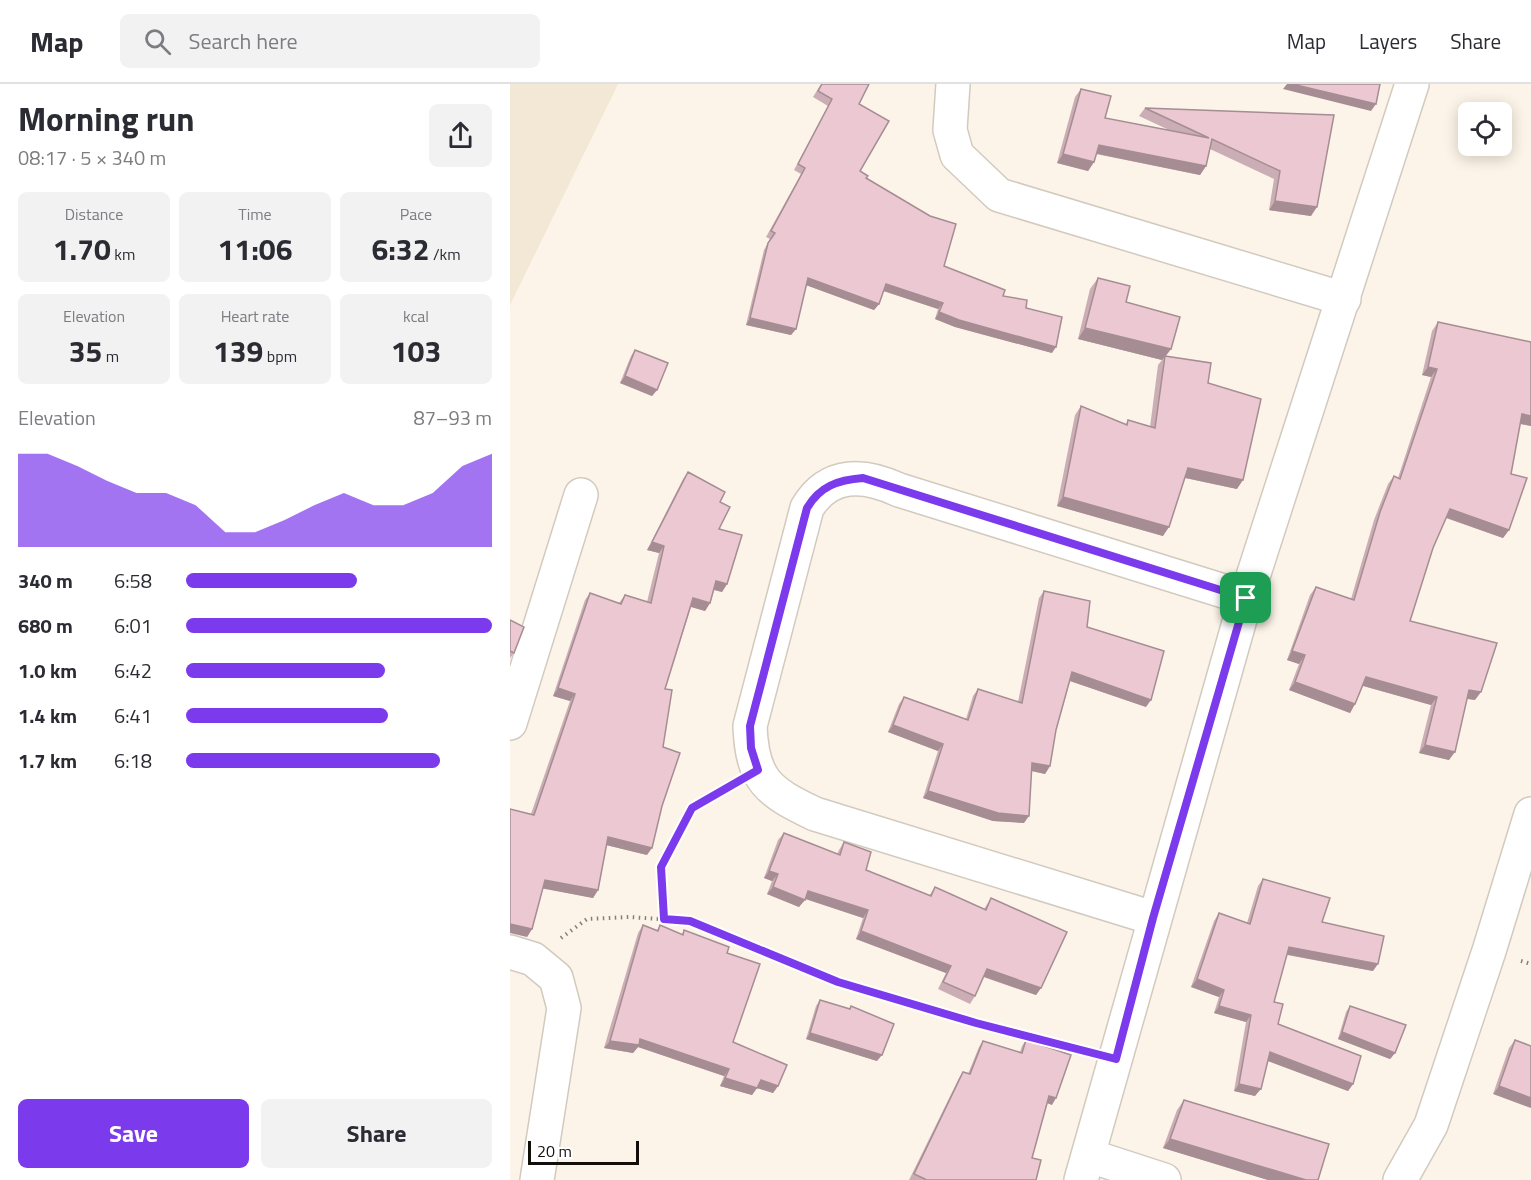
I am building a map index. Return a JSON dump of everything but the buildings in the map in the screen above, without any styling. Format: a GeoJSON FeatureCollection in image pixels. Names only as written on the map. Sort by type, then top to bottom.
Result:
{"type":"FeatureCollection","features":[{"type":"Feature","properties":{"kind":"street"},"geometry":{"type":"LineString","coordinates":[[953,84],[950,130],[957,155],[999,195],[1344,299]]}},
{"type":"Feature","properties":{"kind":"street"},"geometry":{"type":"LineString","coordinates":[[1164,1180],[1086,1168],[1153,918],[1246,598],[1412,84]]}},
{"type":"Feature","properties":{"kind":"street"},"geometry":{"type":"LineString","coordinates":[[1153,918],[815,814],[770,790],[758,770],[751,748],[750,726],[807,508],[815,495],[828,485],[846,479],[863,478],[880,481],[900,490],[1246,598]]}},
{"type":"Feature","properties":{"kind":"street"},"geometry":{"type":"LineString","coordinates":[[510,723],[581,495]]}},
{"type":"Feature","properties":{"kind":"street"},"geometry":{"type":"LineString","coordinates":[[1400,1180],[1431,1125],[1489,951],[1531,813]]}},
{"type":"Feature","properties":{"kind":"street"},"geometry":{"type":"LineString","coordinates":[[522,956],[556,978],[564,1008],[537,1180]]}},
{"type":"Feature","properties":{"kind":"path"},"geometry":{"type":"LineString","coordinates":[[664,919],[661,867],[692,808],[758,770]]}},
{"type":"Feature","properties":{"kind":"path"},"geometry":{"type":"LineString","coordinates":[[522,956],[587,919],[690,921],[838,982],[976,1023],[1116,1059]]}},
{"type":"Feature","properties":{"kind":"shaded area"},"geometry":{"type":"Polygon","coordinates":[[[510,84],[618,84],[510,305],[510,84]]]}},
{"type":"Feature","properties":{"kind":"route"},"geometry":{"type":"LineString","coordinates":[[863,478],[880,481],[900,490],[1246,598],[1153,918],[1116,1059],[976,1023],[838,982],[690,921],[664,919],[661,867],[692,808],[758,770],[751,748],[750,726],[807,508],[815,495],[828,485],[846,479],[863,478]]}}]}
